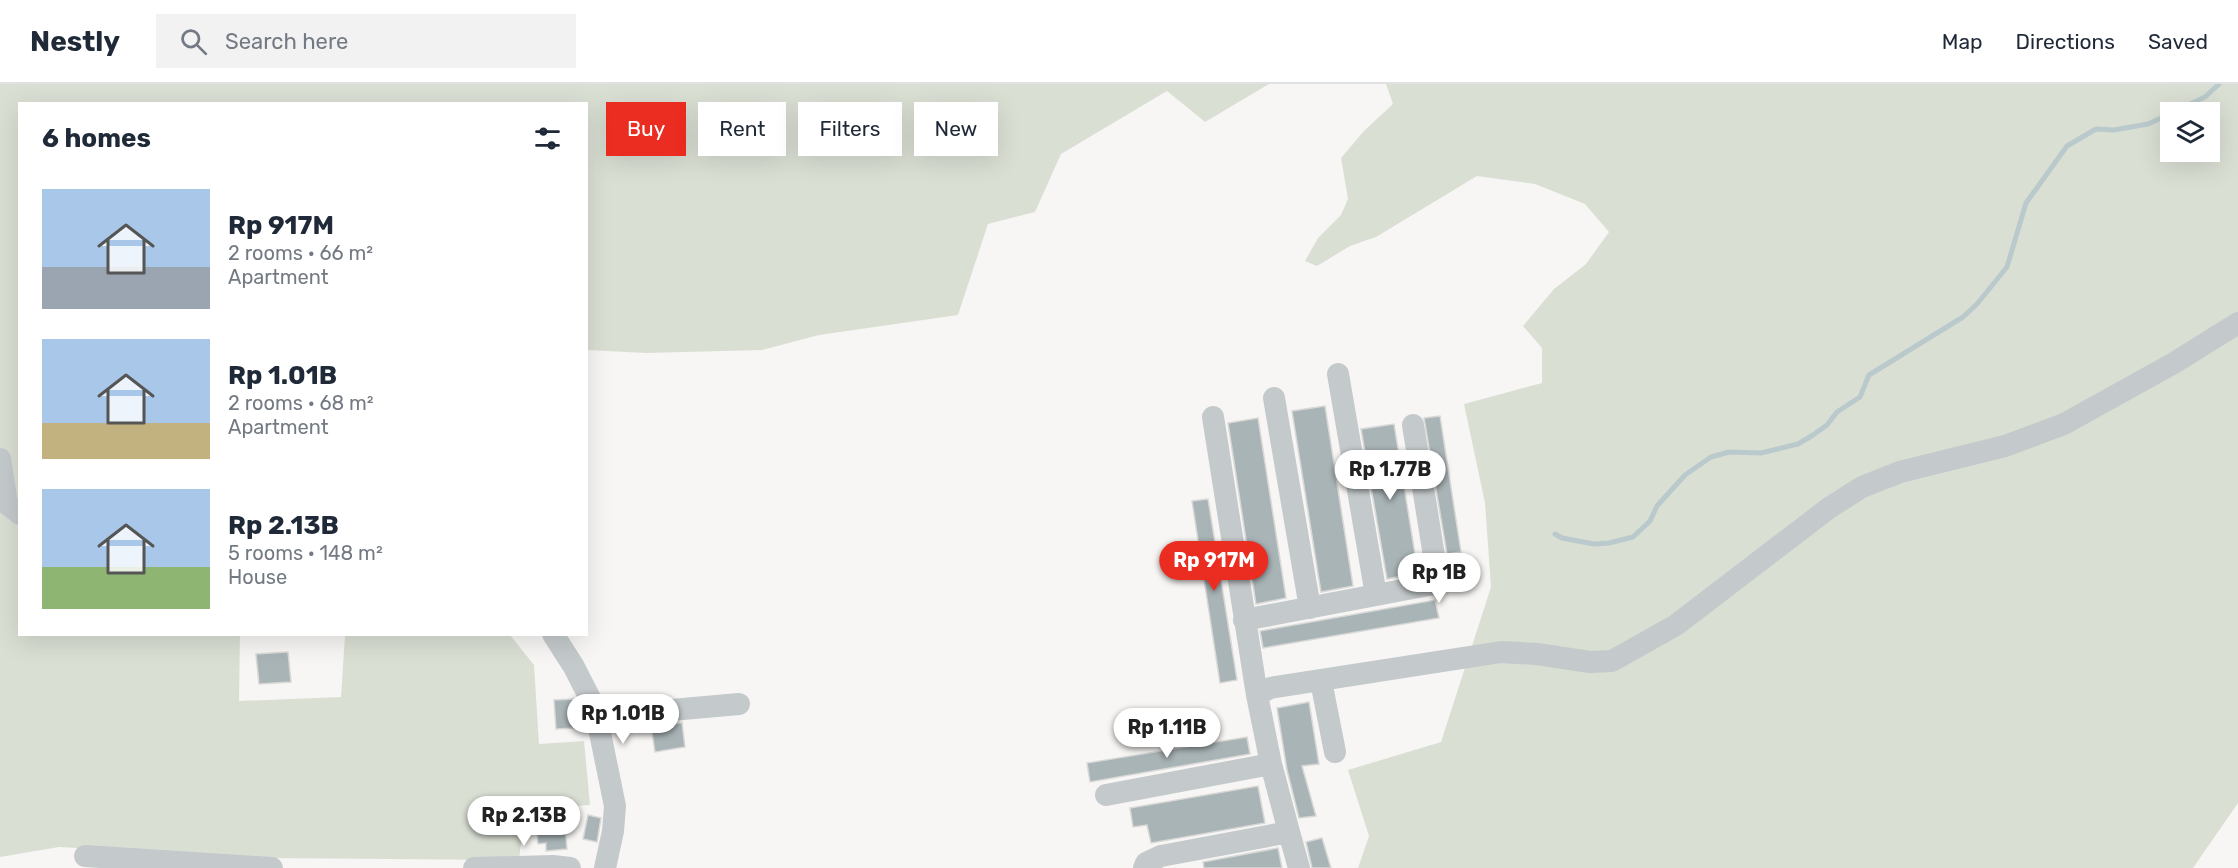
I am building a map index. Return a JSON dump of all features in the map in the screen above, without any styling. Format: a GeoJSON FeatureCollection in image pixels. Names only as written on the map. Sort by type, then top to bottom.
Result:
{"type":"FeatureCollection","features":[{"type":"Feature","properties":{"kind":"street"},"geometry":{"type":"LineString","coordinates":[[1257,695],[1270,688],[1501,652],[1537,654],[1590,662],[1612,661],[1676,625],[1829,508],[1862,487],[1900,472],[2005,447],[2064,424],[2174,363],[2238,323]]}},
{"type":"Feature","properties":{"kind":"street"},"geometry":{"type":"LineString","coordinates":[[1338,374],[1376,595]]}},
{"type":"Feature","properties":{"kind":"street"},"geometry":{"type":"LineString","coordinates":[[1275,398],[1310,608]]}},
{"type":"Feature","properties":{"kind":"street"},"geometry":{"type":"LineString","coordinates":[[1213,417],[1257,695],[1271,764],[1299,868]]}},
{"type":"Feature","properties":{"kind":"street"},"geometry":{"type":"LineString","coordinates":[[1244,620],[1434,584],[1438,581],[1413,425]]}},
{"type":"Feature","properties":{"kind":"street"},"geometry":{"type":"LineString","coordinates":[[0,459],[7,504],[18,512]]}},
{"type":"Feature","properties":{"kind":"street"},"geometry":{"type":"LineString","coordinates":[[555,636],[600,718],[599,728],[615,806],[613,831],[604,868]]}},
{"type":"Feature","properties":{"kind":"street"},"geometry":{"type":"LineString","coordinates":[[1321,681],[1335,752]]}},
{"type":"Feature","properties":{"kind":"street"},"geometry":{"type":"LineString","coordinates":[[600,718],[739,704]]}},
{"type":"Feature","properties":{"kind":"street"},"geometry":{"type":"LineString","coordinates":[[1106,795],[1271,764]]}},
{"type":"Feature","properties":{"kind":"street"},"geometry":{"type":"LineString","coordinates":[[1144,868],[1146,863],[1161,856],[1289,832]]}},
{"type":"Feature","properties":{"kind":"street"},"geometry":{"type":"LineString","coordinates":[[85,856],[190,865],[272,868]]}},
{"type":"Feature","properties":{"kind":"street"},"geometry":{"type":"LineString","coordinates":[[474,868],[554,866],[570,868]]}},
{"type":"Feature","properties":{"kind":"shaded area"},"geometry":{"type":"Polygon","coordinates":[[[0,84],[1269,84],[1205,122],[1167,91],[1061,154],[1035,212],[988,224],[958,315],[819,335],[762,350],[646,353],[588,350],[588,102],[18,102],[18,636],[240,636],[239,701],[341,697],[345,636],[511,636],[534,665],[539,744],[584,741],[590,805],[525,809],[519,860],[261,858],[59,847],[0,857],[0,84]]]}},
{"type":"Feature","properties":{"kind":"shaded area"},"geometry":{"type":"Polygon","coordinates":[[[1386,84],[2238,84],[2238,803],[2193,868],[1358,868],[1369,836],[1348,770],[1441,742],[1491,587],[1485,503],[1464,404],[1542,383],[1542,348],[1523,326],[1554,289],[1586,264],[1609,232],[1585,204],[1535,184],[1477,176],[1376,237],[1350,246],[1317,266],[1305,261],[1318,238],[1341,215],[1348,199],[1341,158],[1364,131],[1393,104],[1386,84]]]}},
{"type":"Feature","properties":{"kind":"building"},"geometry":{"type":"Polygon","coordinates":[[[1325,406],[1353,586],[1321,592],[1292,411],[1325,406]]]}},
{"type":"Feature","properties":{"kind":"building"},"geometry":{"type":"Polygon","coordinates":[[[1440,416],[1461,552],[1447,554],[1424,418],[1440,416]]]}},
{"type":"Feature","properties":{"kind":"building"},"geometry":{"type":"Polygon","coordinates":[[[1258,418],[1286,598],[1256,604],[1228,423],[1258,418]]]}},
{"type":"Feature","properties":{"kind":"building"},"geometry":{"type":"Polygon","coordinates":[[[1394,424],[1418,573],[1387,579],[1361,429],[1394,424]]]}},
{"type":"Feature","properties":{"kind":"building"},"geometry":{"type":"Polygon","coordinates":[[[1208,499],[1237,680],[1220,683],[1192,501],[1208,499]]]}},
{"type":"Feature","properties":{"kind":"building"},"geometry":{"type":"Polygon","coordinates":[[[1435,600],[1439,618],[1263,648],[1260,631],[1435,600]]]}},
{"type":"Feature","properties":{"kind":"building"},"geometry":{"type":"Polygon","coordinates":[[[288,652],[291,682],[259,684],[256,654],[288,652]]]}},
{"type":"Feature","properties":{"kind":"building"},"geometry":{"type":"Polygon","coordinates":[[[575,699],[577,728],[556,729],[554,700],[575,699]]]}},
{"type":"Feature","properties":{"kind":"building"},"geometry":{"type":"Polygon","coordinates":[[[1309,702],[1319,764],[1302,766],[1316,816],[1299,818],[1287,770],[1277,708],[1309,702]]]}},
{"type":"Feature","properties":{"kind":"building"},"geometry":{"type":"Polygon","coordinates":[[[682,723],[685,747],[655,752],[651,725],[682,723]]]}},
{"type":"Feature","properties":{"kind":"building"},"geometry":{"type":"Polygon","coordinates":[[[1247,737],[1250,754],[1090,782],[1087,763],[1247,737]]]}},
{"type":"Feature","properties":{"kind":"building"},"geometry":{"type":"Polygon","coordinates":[[[1258,786],[1265,823],[1151,843],[1147,825],[1133,827],[1130,808],[1258,786]]]}},
{"type":"Feature","properties":{"kind":"building"},"geometry":{"type":"Polygon","coordinates":[[[588,815],[601,818],[597,842],[583,839],[588,815]]]}},
{"type":"Feature","properties":{"kind":"building"},"geometry":{"type":"Polygon","coordinates":[[[564,818],[567,849],[546,851],[546,843],[538,844],[536,821],[564,818]]]}},
{"type":"Feature","properties":{"kind":"building"},"geometry":{"type":"Polygon","coordinates":[[[1322,838],[1331,868],[1312,868],[1306,842],[1322,838]]]}},
{"type":"Feature","properties":{"kind":"building"},"geometry":{"type":"Polygon","coordinates":[[[1278,848],[1282,868],[1204,868],[1203,862],[1278,848]]]}},
{"type":"Feature","properties":{"kind":"waterway"},"geometry":{"type":"LineString","coordinates":[[2194,102],[2205,97],[2219,84]]}},
{"type":"Feature","properties":{"kind":"waterway"},"geometry":{"type":"LineString","coordinates":[[1555,534],[1562,538],[1594,544],[1633,537],[1650,521],[1657,506],[1685,475],[1711,457],[1729,452],[1761,453],[1798,444],[1813,435],[1827,425],[1837,412],[1860,397],[1869,375],[1963,317],[1977,304],[2007,267],[2026,203],[2067,146],[2096,129],[2114,130],[2148,124],[2160,119]]}}]}
